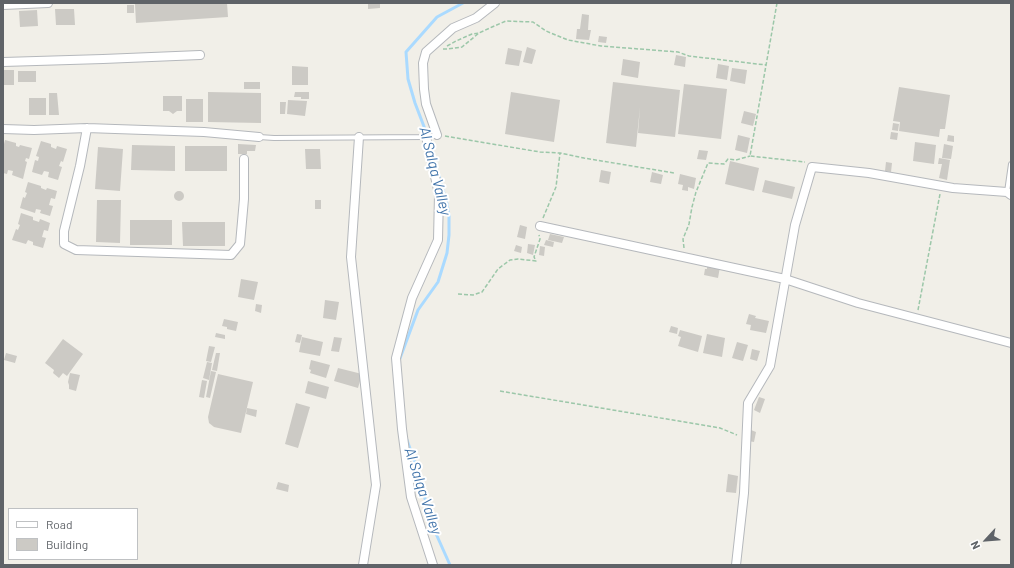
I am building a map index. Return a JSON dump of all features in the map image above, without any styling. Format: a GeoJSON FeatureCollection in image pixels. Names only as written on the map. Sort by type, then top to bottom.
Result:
{"type":"FeatureCollection","features":[{"type":"Feature","properties":{"kind":"street"},"geometry":{"type":"LineString","coordinates":[[3,5],[48,3]]}},
{"type":"Feature","properties":{"kind":"street"},"geometry":{"type":"LineString","coordinates":[[437,135],[426,104],[424,89],[424,64],[426,52],[453,28],[476,18],[495,3]]}},
{"type":"Feature","properties":{"kind":"street"},"geometry":{"type":"LineString","coordinates":[[3,62],[200,55]]}},
{"type":"Feature","properties":{"kind":"street"},"geometry":{"type":"LineString","coordinates":[[3,129],[34,130],[87,128],[204,132],[258,137]]}},
{"type":"Feature","properties":{"kind":"street"},"geometry":{"type":"LineString","coordinates":[[87,128],[80,166],[64,231],[64,244],[76,250],[231,255],[240,244],[244,199],[244,159]]}},
{"type":"Feature","properties":{"kind":"street"},"geometry":{"type":"LineString","coordinates":[[359,137],[351,257],[376,484],[363,565]]}},
{"type":"Feature","properties":{"kind":"street"},"geometry":{"type":"LineString","coordinates":[[426,137],[439,194],[438,240],[412,298],[396,358],[402,429],[411,497],[433,565]]}},
{"type":"Feature","properties":{"kind":"street"},"geometry":{"type":"LineString","coordinates":[[736,565],[744,493],[748,404],[770,366],[795,225],[812,167],[869,173],[953,188],[1009,194]]}},
{"type":"Feature","properties":{"kind":"street"},"geometry":{"type":"LineString","coordinates":[[540,226],[785,279],[858,303],[1011,343]]}},
{"type":"Feature","properties":{"kind":"lane"},"geometry":{"type":"LineString","coordinates":[[258,137],[426,137],[437,135]]}},
{"type":"Feature","properties":{"kind":"lane"},"geometry":{"type":"LineString","coordinates":[[1009,194],[1011,164]]}},
{"type":"Feature","properties":{"kind":"path"},"geometry":{"type":"LineString","coordinates":[[750,156],[777,3]]}},
{"type":"Feature","properties":{"kind":"path"},"geometry":{"type":"LineString","coordinates":[[479,33],[472,34],[442,49],[462,47],[479,33],[506,21],[533,22],[546,31],[568,40],[601,46],[678,52],[689,56],[766,65]]}},
{"type":"Feature","properties":{"kind":"path"},"geometry":{"type":"LineString","coordinates":[[437,135],[540,152],[560,153],[674,173]]}},
{"type":"Feature","properties":{"kind":"path"},"geometry":{"type":"LineString","coordinates":[[458,294],[473,295],[482,292],[498,269],[510,260],[518,259],[536,261],[534,257],[540,239],[539,228],[556,187],[560,153]]}},
{"type":"Feature","properties":{"kind":"path"},"geometry":{"type":"LineString","coordinates":[[684,258],[684,239],[689,224],[692,207],[696,192],[708,163],[724,164],[728,159],[736,160],[750,156],[806,163],[812,167]]}},
{"type":"Feature","properties":{"kind":"path"},"geometry":{"type":"LineString","coordinates":[[917,318],[942,186]]}},
{"type":"Feature","properties":{"kind":"path"},"geometry":{"type":"LineString","coordinates":[[500,391],[720,428],[746,439]]}},
{"type":"Feature","properties":{"kind":"building"},"geometry":{"type":"Polygon","coordinates":[[[227,3],[228,17],[136,23],[135,4],[227,3]]]}},
{"type":"Feature","properties":{"kind":"building"},"geometry":{"type":"Polygon","coordinates":[[[368,3],[380,3],[380,8],[368,9],[368,3]]]}},
{"type":"Feature","properties":{"kind":"building"},"geometry":{"type":"Polygon","coordinates":[[[127,5],[134,5],[134,13],[127,13],[127,5]]]}},
{"type":"Feature","properties":{"kind":"building"},"geometry":{"type":"Polygon","coordinates":[[[55,9],[74,9],[75,25],[56,25],[55,9]]]}},
{"type":"Feature","properties":{"kind":"building"},"geometry":{"type":"Polygon","coordinates":[[[37,10],[38,26],[20,27],[19,11],[37,10]]]}},
{"type":"Feature","properties":{"kind":"building"},"geometry":{"type":"Polygon","coordinates":[[[582,14],[589,15],[588,30],[591,30],[589,40],[576,39],[577,29],[580,29],[582,14]]]}},
{"type":"Feature","properties":{"kind":"building"},"geometry":{"type":"Polygon","coordinates":[[[599,36],[607,37],[606,43],[598,42],[599,36]]]}},
{"type":"Feature","properties":{"kind":"building"},"geometry":{"type":"Polygon","coordinates":[[[527,47],[536,50],[532,64],[523,62],[527,47]]]}},
{"type":"Feature","properties":{"kind":"building"},"geometry":{"type":"Polygon","coordinates":[[[508,48],[522,51],[519,66],[505,64],[508,48]]]}},
{"type":"Feature","properties":{"kind":"building"},"geometry":{"type":"Polygon","coordinates":[[[676,55],[686,57],[685,67],[674,65],[676,55]]]}},
{"type":"Feature","properties":{"kind":"building"},"geometry":{"type":"Polygon","coordinates":[[[623,59],[640,62],[638,78],[621,75],[623,59]]]}},
{"type":"Feature","properties":{"kind":"building"},"geometry":{"type":"Polygon","coordinates":[[[718,64],[729,66],[727,80],[716,78],[718,64]]]}},
{"type":"Feature","properties":{"kind":"building"},"geometry":{"type":"Polygon","coordinates":[[[292,66],[308,67],[308,85],[292,85],[292,66]]]}},
{"type":"Feature","properties":{"kind":"building"},"geometry":{"type":"Polygon","coordinates":[[[732,68],[747,70],[745,84],[730,81],[732,68]]]}},
{"type":"Feature","properties":{"kind":"building"},"geometry":{"type":"Polygon","coordinates":[[[3,70],[14,70],[14,85],[3,85],[3,70]]]}},
{"type":"Feature","properties":{"kind":"building"},"geometry":{"type":"Polygon","coordinates":[[[18,71],[36,71],[36,82],[18,82],[18,71]]]}},
{"type":"Feature","properties":{"kind":"building"},"geometry":{"type":"Polygon","coordinates":[[[244,82],[260,82],[260,89],[244,89],[244,82]]]}},
{"type":"Feature","properties":{"kind":"building"},"geometry":{"type":"Polygon","coordinates":[[[613,82],[680,90],[675,137],[638,133],[640,107],[636,147],[606,143],[613,82]]]}},
{"type":"Feature","properties":{"kind":"building"},"geometry":{"type":"Polygon","coordinates":[[[684,84],[727,89],[721,139],[678,134],[684,84]]]}},
{"type":"Feature","properties":{"kind":"building"},"geometry":{"type":"Polygon","coordinates":[[[899,87],[950,95],[945,129],[940,129],[939,137],[899,131],[900,122],[893,121],[899,87]]]}},
{"type":"Feature","properties":{"kind":"building"},"geometry":{"type":"Polygon","coordinates":[[[208,92],[261,93],[261,123],[208,122],[208,92]]]}},
{"type":"Feature","properties":{"kind":"building"},"geometry":{"type":"Polygon","coordinates":[[[295,92],[309,92],[309,99],[294,97],[295,92]]]}},
{"type":"Feature","properties":{"kind":"building"},"geometry":{"type":"Polygon","coordinates":[[[511,92],[560,100],[554,142],[505,134],[511,92]]]}},
{"type":"Feature","properties":{"kind":"building"},"geometry":{"type":"Polygon","coordinates":[[[49,93],[57,93],[59,115],[49,115],[49,93]]]}},
{"type":"Feature","properties":{"kind":"building"},"geometry":{"type":"Polygon","coordinates":[[[163,96],[182,96],[182,111],[177,111],[173,114],[169,111],[163,111],[163,96]]]}},
{"type":"Feature","properties":{"kind":"building"},"geometry":{"type":"Polygon","coordinates":[[[29,98],[46,98],[46,115],[29,115],[29,98]]]}},
{"type":"Feature","properties":{"kind":"building"},"geometry":{"type":"Polygon","coordinates":[[[186,99],[203,99],[203,122],[186,122],[186,99]]]}},
{"type":"Feature","properties":{"kind":"building"},"geometry":{"type":"Polygon","coordinates":[[[288,100],[307,101],[305,116],[287,114],[288,100]]]}},
{"type":"Feature","properties":{"kind":"building"},"geometry":{"type":"Polygon","coordinates":[[[280,102],[286,102],[285,114],[280,114],[280,102]]]}},
{"type":"Feature","properties":{"kind":"building"},"geometry":{"type":"Polygon","coordinates":[[[744,111],[756,114],[753,126],[741,123],[744,111]]]}},
{"type":"Feature","properties":{"kind":"building"},"geometry":{"type":"Polygon","coordinates":[[[893,123],[899,124],[898,131],[892,130],[893,123]]]}},
{"type":"Feature","properties":{"kind":"building"},"geometry":{"type":"Polygon","coordinates":[[[891,132],[898,133],[897,140],[890,139],[891,132]]]}},
{"type":"Feature","properties":{"kind":"building"},"geometry":{"type":"Polygon","coordinates":[[[738,135],[750,138],[747,153],[735,150],[738,135]]]}},
{"type":"Feature","properties":{"kind":"building"},"geometry":{"type":"Polygon","coordinates":[[[948,135],[954,136],[954,142],[947,141],[948,135]]]}},
{"type":"Feature","properties":{"kind":"building"},"geometry":{"type":"Polygon","coordinates":[[[5,140],[16,143],[16,146],[19,147],[20,145],[32,148],[29,159],[26,158],[25,161],[27,162],[23,179],[12,175],[13,171],[8,170],[7,174],[3,173],[3,148],[5,140]]]}},
{"type":"Feature","properties":{"kind":"building"},"geometry":{"type":"Polygon","coordinates":[[[41,141],[51,144],[51,147],[56,149],[57,146],[67,149],[63,162],[61,161],[59,166],[62,167],[58,180],[48,177],[49,172],[44,171],[42,175],[32,172],[35,160],[38,161],[39,157],[36,156],[41,141]]]}},
{"type":"Feature","properties":{"kind":"building"},"geometry":{"type":"Polygon","coordinates":[[[915,142],[936,145],[934,164],[913,161],[915,142]]]}},
{"type":"Feature","properties":{"kind":"building"},"geometry":{"type":"Polygon","coordinates":[[[238,144],[256,145],[255,151],[247,151],[247,154],[238,154],[238,144]]]}},
{"type":"Feature","properties":{"kind":"building"},"geometry":{"type":"Polygon","coordinates":[[[944,144],[953,146],[951,159],[942,158],[944,144]]]}},
{"type":"Feature","properties":{"kind":"building"},"geometry":{"type":"Polygon","coordinates":[[[132,145],[175,146],[175,171],[131,170],[132,145]]]}},
{"type":"Feature","properties":{"kind":"building"},"geometry":{"type":"Polygon","coordinates":[[[185,146],[227,146],[227,171],[185,171],[185,146]]]}},
{"type":"Feature","properties":{"kind":"building"},"geometry":{"type":"Polygon","coordinates":[[[98,147],[123,149],[120,191],[95,189],[98,147]]]}},
{"type":"Feature","properties":{"kind":"building"},"geometry":{"type":"Polygon","coordinates":[[[305,149],[320,149],[321,169],[306,169],[305,149]]]}},
{"type":"Feature","properties":{"kind":"building"},"geometry":{"type":"Polygon","coordinates":[[[699,150],[708,151],[706,160],[697,159],[699,150]]]}},
{"type":"Feature","properties":{"kind":"building"},"geometry":{"type":"Polygon","coordinates":[[[939,158],[950,160],[947,180],[939,178],[942,164],[938,164],[939,158]]]}},
{"type":"Feature","properties":{"kind":"building"},"geometry":{"type":"Polygon","coordinates":[[[730,161],[759,168],[754,191],[725,184],[730,161]]]}},
{"type":"Feature","properties":{"kind":"building"},"geometry":{"type":"Polygon","coordinates":[[[886,162],[892,163],[891,172],[885,171],[886,162]]]}},
{"type":"Feature","properties":{"kind":"building"},"geometry":{"type":"Polygon","coordinates":[[[601,170],[611,172],[609,184],[599,182],[601,170]]]}},
{"type":"Feature","properties":{"kind":"building"},"geometry":{"type":"Polygon","coordinates":[[[652,172],[663,175],[661,184],[650,182],[652,172]]]}},
{"type":"Feature","properties":{"kind":"building"},"geometry":{"type":"Polygon","coordinates":[[[680,174],[696,178],[694,189],[688,187],[688,191],[682,190],[683,185],[678,184],[680,174]]]}},
{"type":"Feature","properties":{"kind":"building"},"geometry":{"type":"Polygon","coordinates":[[[765,180],[795,187],[792,199],[762,192],[765,180]]]}},
{"type":"Feature","properties":{"kind":"building"},"geometry":{"type":"Polygon","coordinates":[[[28,182],[41,186],[41,188],[46,190],[47,188],[57,191],[55,199],[51,198],[49,205],[53,206],[50,216],[40,213],[41,210],[36,209],[35,213],[20,208],[23,197],[25,198],[27,193],[25,192],[28,182]]]}},
{"type":"Feature","properties":{"kind":"building"},"geometry":{"type":"Polygon","coordinates":[[[177,191],[181,191],[183,192],[183,200],[177,201],[174,198],[174,194],[177,191]]]}},
{"type":"Feature","properties":{"kind":"building"},"geometry":{"type":"Polygon","coordinates":[[[97,200],[121,200],[120,243],[96,242],[97,200]]]}},
{"type":"Feature","properties":{"kind":"building"},"geometry":{"type":"Polygon","coordinates":[[[315,200],[321,200],[321,209],[315,209],[315,200]]]}},
{"type":"Feature","properties":{"kind":"building"},"geometry":{"type":"Polygon","coordinates":[[[21,213],[33,217],[33,220],[39,222],[40,219],[50,223],[48,231],[44,230],[42,237],[46,238],[43,248],[33,245],[33,242],[28,240],[26,244],[12,240],[16,229],[18,230],[20,225],[18,224],[21,213]]]}},
{"type":"Feature","properties":{"kind":"building"},"geometry":{"type":"Polygon","coordinates":[[[130,220],[172,220],[172,245],[130,245],[130,220]]]}},
{"type":"Feature","properties":{"kind":"building"},"geometry":{"type":"Polygon","coordinates":[[[182,222],[225,222],[225,246],[183,246],[182,222]]]}},
{"type":"Feature","properties":{"kind":"building"},"geometry":{"type":"Polygon","coordinates":[[[520,225],[527,227],[525,239],[517,237],[520,225]]]}},
{"type":"Feature","properties":{"kind":"building"},"geometry":{"type":"Polygon","coordinates":[[[550,234],[564,237],[562,243],[548,240],[550,234]]]}},
{"type":"Feature","properties":{"kind":"building"},"geometry":{"type":"Polygon","coordinates":[[[546,240],[554,242],[553,247],[544,245],[546,240]]]}},
{"type":"Feature","properties":{"kind":"building"},"geometry":{"type":"Polygon","coordinates":[[[528,244],[535,245],[533,255],[527,253],[528,244]]]}},
{"type":"Feature","properties":{"kind":"building"},"geometry":{"type":"Polygon","coordinates":[[[516,245],[522,247],[521,253],[514,251],[516,245]]]}},
{"type":"Feature","properties":{"kind":"building"},"geometry":{"type":"Polygon","coordinates":[[[540,246],[545,247],[544,256],[539,255],[540,246]]]}},
{"type":"Feature","properties":{"kind":"building"},"geometry":{"type":"Polygon","coordinates":[[[707,264],[720,267],[718,278],[704,275],[705,269],[707,269],[707,264]]]}},
{"type":"Feature","properties":{"kind":"building"},"geometry":{"type":"Polygon","coordinates":[[[241,279],[258,282],[254,300],[238,297],[241,279]]]}},
{"type":"Feature","properties":{"kind":"building"},"geometry":{"type":"Polygon","coordinates":[[[325,300],[339,302],[336,320],[323,318],[325,300]]]}},
{"type":"Feature","properties":{"kind":"building"},"geometry":{"type":"Polygon","coordinates":[[[256,304],[262,305],[261,313],[255,311],[256,304]]]}},
{"type":"Feature","properties":{"kind":"building"},"geometry":{"type":"Polygon","coordinates":[[[749,314],[756,316],[755,318],[769,321],[766,333],[750,330],[751,325],[746,324],[749,314]]]}},
{"type":"Feature","properties":{"kind":"building"},"geometry":{"type":"Polygon","coordinates":[[[224,319],[238,322],[236,331],[222,326],[224,319]]]}},
{"type":"Feature","properties":{"kind":"building"},"geometry":{"type":"Polygon","coordinates":[[[671,326],[678,328],[677,334],[669,332],[671,326]]]}},
{"type":"Feature","properties":{"kind":"building"},"geometry":{"type":"Polygon","coordinates":[[[680,330],[702,336],[698,352],[678,346],[681,337],[678,336],[680,330]]]}},
{"type":"Feature","properties":{"kind":"building"},"geometry":{"type":"Polygon","coordinates":[[[216,333],[225,335],[225,339],[215,337],[216,333]]]}},
{"type":"Feature","properties":{"kind":"building"},"geometry":{"type":"Polygon","coordinates":[[[297,334],[302,335],[300,343],[295,342],[297,334]]]}},
{"type":"Feature","properties":{"kind":"building"},"geometry":{"type":"Polygon","coordinates":[[[707,334],[725,338],[722,357],[703,353],[707,334]]]}},
{"type":"Feature","properties":{"kind":"building"},"geometry":{"type":"Polygon","coordinates":[[[302,337],[323,342],[320,356],[299,352],[302,337]]]}},
{"type":"Feature","properties":{"kind":"building"},"geometry":{"type":"Polygon","coordinates":[[[334,337],[342,338],[339,352],[331,351],[334,337]]]}},
{"type":"Feature","properties":{"kind":"building"},"geometry":{"type":"Polygon","coordinates":[[[63,339],[83,354],[67,376],[63,373],[59,378],[53,373],[54,370],[45,363],[63,339]]]}},
{"type":"Feature","properties":{"kind":"building"},"geometry":{"type":"Polygon","coordinates":[[[737,342],[748,345],[743,361],[732,358],[737,342]]]}},
{"type":"Feature","properties":{"kind":"building"},"geometry":{"type":"Polygon","coordinates":[[[209,346],[215,347],[211,362],[206,361],[209,346]]]}},
{"type":"Feature","properties":{"kind":"building"},"geometry":{"type":"Polygon","coordinates":[[[752,349],[760,351],[757,361],[750,359],[752,349]]]}},
{"type":"Feature","properties":{"kind":"building"},"geometry":{"type":"Polygon","coordinates":[[[6,353],[17,356],[15,363],[4,360],[6,353]]]}},
{"type":"Feature","properties":{"kind":"building"},"geometry":{"type":"Polygon","coordinates":[[[216,353],[220,353],[217,371],[212,370],[216,353]]]}},
{"type":"Feature","properties":{"kind":"building"},"geometry":{"type":"Polygon","coordinates":[[[311,360],[330,365],[326,378],[310,373],[311,370],[309,369],[311,360]]]}},
{"type":"Feature","properties":{"kind":"building"},"geometry":{"type":"Polygon","coordinates":[[[207,362],[212,363],[209,380],[203,378],[207,362]]]}},
{"type":"Feature","properties":{"kind":"building"},"geometry":{"type":"Polygon","coordinates":[[[338,368],[362,374],[358,388],[334,381],[338,368]]]}},
{"type":"Feature","properties":{"kind":"building"},"geometry":{"type":"Polygon","coordinates":[[[211,371],[216,372],[210,398],[206,397],[211,371]]]}},
{"type":"Feature","properties":{"kind":"building"},"geometry":{"type":"Polygon","coordinates":[[[70,373],[80,375],[76,391],[69,389],[68,382],[70,373]]]}},
{"type":"Feature","properties":{"kind":"building"},"geometry":{"type":"Polygon","coordinates":[[[218,374],[253,382],[241,433],[214,427],[209,423],[208,417],[218,374]]]}},
{"type":"Feature","properties":{"kind":"building"},"geometry":{"type":"Polygon","coordinates":[[[202,380],[207,381],[204,398],[199,397],[202,380]]]}},
{"type":"Feature","properties":{"kind":"building"},"geometry":{"type":"Polygon","coordinates":[[[308,381],[329,387],[326,399],[305,393],[308,381]]]}},
{"type":"Feature","properties":{"kind":"building"},"geometry":{"type":"Polygon","coordinates":[[[759,397],[765,399],[760,413],[754,410],[759,397]]]}},
{"type":"Feature","properties":{"kind":"building"},"geometry":{"type":"Polygon","coordinates":[[[296,403],[310,407],[298,448],[285,444],[296,403]]]}},
{"type":"Feature","properties":{"kind":"building"},"geometry":{"type":"Polygon","coordinates":[[[247,408],[257,410],[256,417],[246,414],[247,408]]]}},
{"type":"Feature","properties":{"kind":"building"},"geometry":{"type":"Polygon","coordinates":[[[751,430],[756,432],[754,442],[748,441],[751,430]]]}},
{"type":"Feature","properties":{"kind":"building"},"geometry":{"type":"Polygon","coordinates":[[[728,474],[738,476],[736,493],[726,492],[728,474]]]}},
{"type":"Feature","properties":{"kind":"building"},"geometry":{"type":"Polygon","coordinates":[[[278,482],[289,485],[288,492],[276,489],[278,482]]]}},
{"type":"Feature","properties":{"kind":"waterway","name":"Al Salqa Valley"},"geometry":{"type":"LineString","coordinates":[[428,137],[415,103],[408,79],[406,52],[437,17],[463,3]]}},
{"type":"Feature","properties":{"kind":"waterway","name":"Al Salqa Valley"},"geometry":{"type":"LineString","coordinates":[[399,361],[418,310],[438,282],[447,253],[449,216],[438,173]]}},
{"type":"Feature","properties":{"kind":"waterway","name":"Al Salqa Valley"},"geometry":{"type":"LineString","coordinates":[[407,440],[433,527],[450,565]]}}]}
